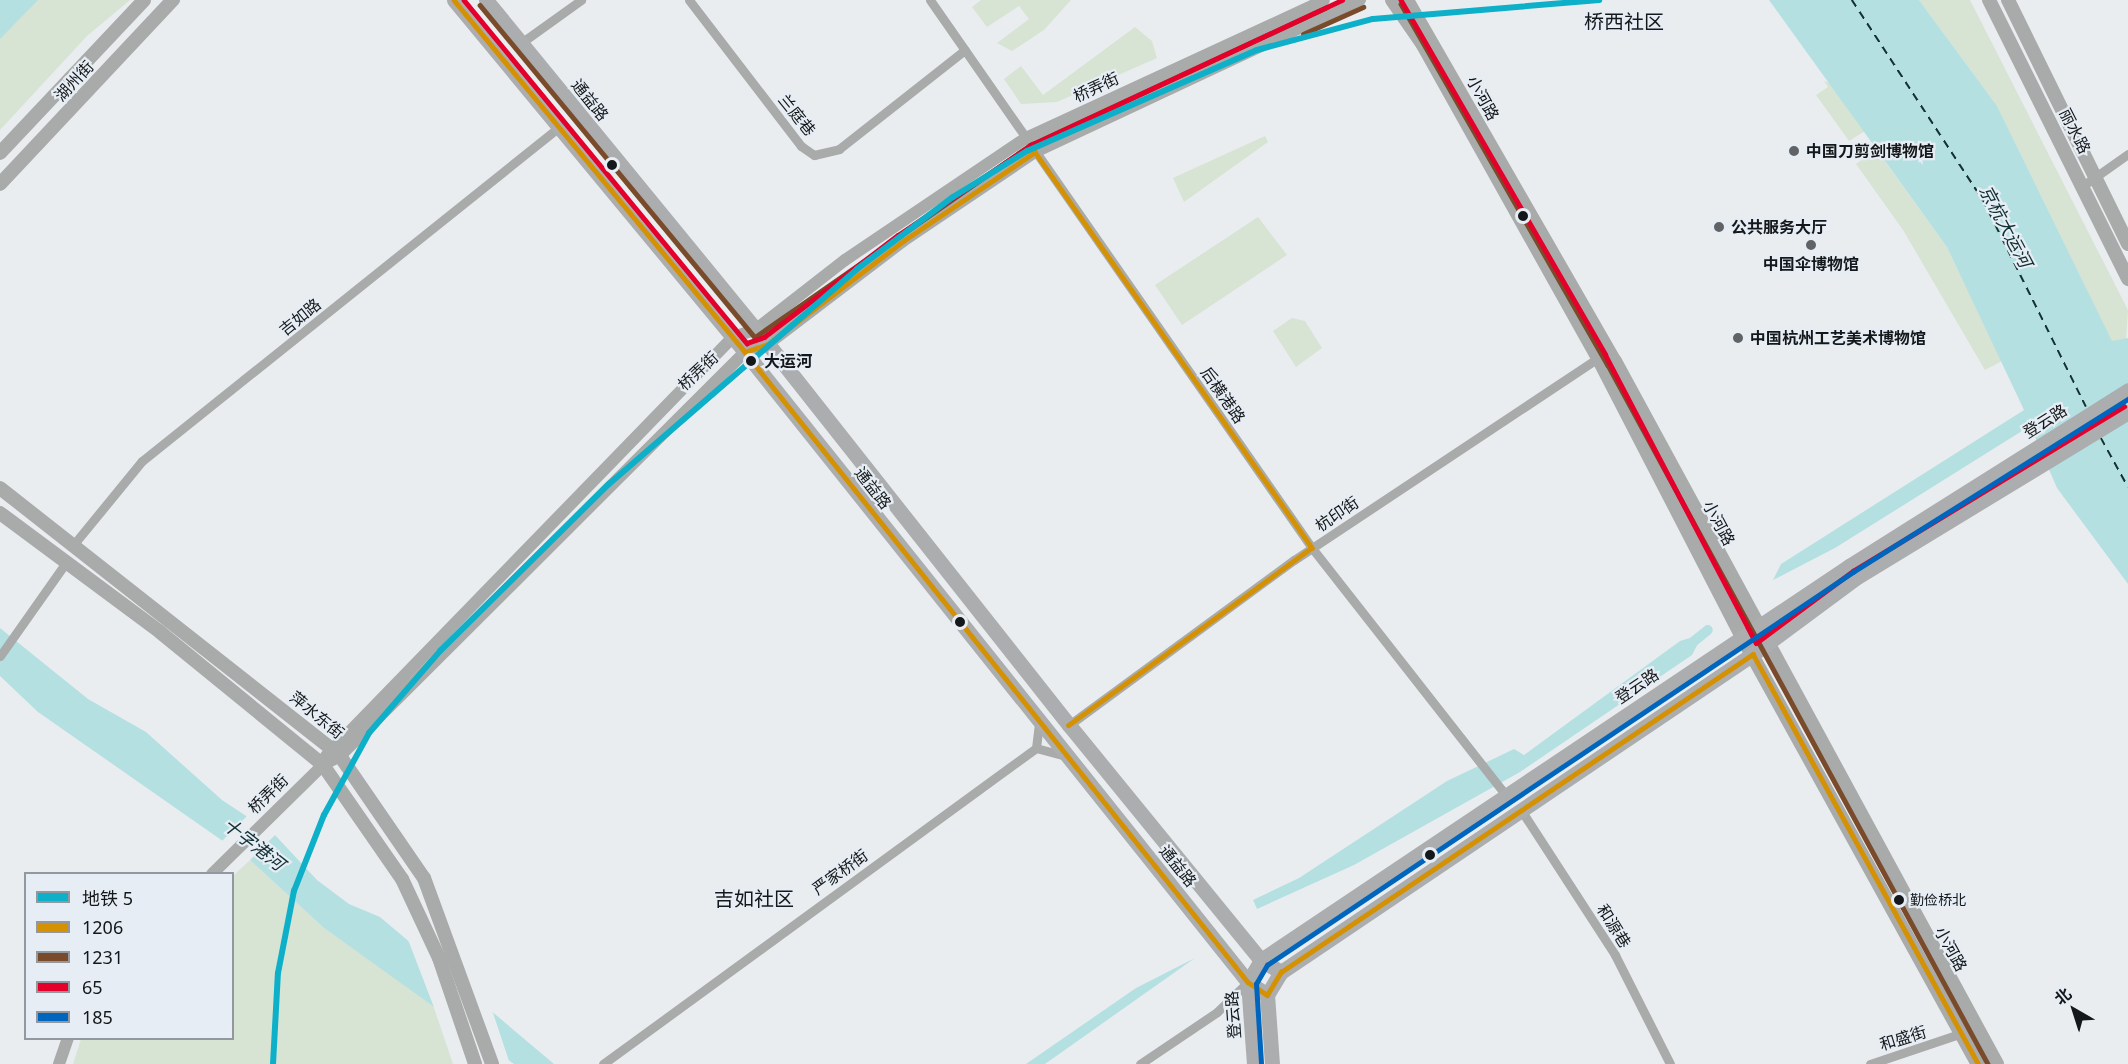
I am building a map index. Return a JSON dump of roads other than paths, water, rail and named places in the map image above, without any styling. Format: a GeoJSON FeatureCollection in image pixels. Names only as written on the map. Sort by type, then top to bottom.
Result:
{"type":"FeatureCollection","features":[{"type":"Feature","properties":{"kind":"main road","name":"湖州街"},"geometry":{"type":"LineString","coordinates":[[0,153],[144,0]]}},
{"type":"Feature","properties":{"kind":"main road","name":"湖州街"},"geometry":{"type":"LineString","coordinates":[[0,184],[172,0]]}},
{"type":"Feature","properties":{"kind":"main road","name":"通益路"},"geometry":{"type":"LineString","coordinates":[[454,0],[733,337],[1039,725],[1248,982],[1267,995]]}},
{"type":"Feature","properties":{"kind":"main road","name":"通益路"},"geometry":{"type":"LineString","coordinates":[[486,0],[754,330],[768,344],[1069,725],[1261,960],[1281,972]]}},
{"type":"Feature","properties":{"kind":"main road","name":"小河路"},"geometry":{"type":"LineString","coordinates":[[1392,0],[1423,45],[1598,357],[1742,637],[1978,1064]]}},
{"type":"Feature","properties":{"kind":"main road","name":"小河路"},"geometry":{"type":"LineString","coordinates":[[1407,0],[1770,642],[1997,1064]]}},
{"type":"Feature","properties":{"kind":"main road","name":"丽水路"},"geometry":{"type":"LineString","coordinates":[[2010,1],[2090,182],[2128,279]]}},
{"type":"Feature","properties":{"kind":"main road","name":"丽水路"},"geometry":{"type":"LineString","coordinates":[[1992,5],[2090,182],[2128,244]]}},
{"type":"Feature","properties":{"kind":"main road","name":"登云路"},"geometry":{"type":"LineString","coordinates":[[1267,995],[1281,972],[1753,654],[1853,571],[2128,390]]}},
{"type":"Feature","properties":{"kind":"main road","name":"登云路"},"geometry":{"type":"LineString","coordinates":[[1254,1064],[1248,982],[1261,960],[1742,637],[2128,412]]}},
{"type":"Feature","properties":{"kind":"main road","name":"萍水东街"},"geometry":{"type":"LineString","coordinates":[[0,488],[335,751],[424,878],[437,908],[492,1064]]}},
{"type":"Feature","properties":{"kind":"main road"},"geometry":{"type":"LineString","coordinates":[[0,513],[65,564],[160,632],[322,765],[402,879],[421,917],[475,1064]]}},
{"type":"Feature","properties":{"kind":"main road"},"geometry":{"type":"LineString","coordinates":[[1267,995],[1272,1064]]}},
{"type":"Feature","properties":{"kind":"street"},"geometry":{"type":"LineString","coordinates":[[521,43],[581,0]]}},
{"type":"Feature","properties":{"kind":"street","name":"兰庭巷"},"geometry":{"type":"LineString","coordinates":[[689,0],[801,146],[814,155],[839,148],[965,50]]}},
{"type":"Feature","properties":{"kind":"street","name":"后横港路"},"geometry":{"type":"LineString","coordinates":[[930,0],[1312,548],[1506,795]]}},
{"type":"Feature","properties":{"kind":"street","name":"桥弄街"},"geometry":{"type":"LineString","coordinates":[[214,872],[279,805],[322,765],[733,337],[754,330],[845,260],[1026,138],[1324,0]]}},
{"type":"Feature","properties":{"kind":"street","name":"桥弄街"},"geometry":{"type":"LineString","coordinates":[[335,751],[745,352],[768,344],[903,241],[1035,152],[1360,0]]}},
{"type":"Feature","properties":{"kind":"street"},"geometry":{"type":"LineString","coordinates":[[1992,5],[2010,1]]}},
{"type":"Feature","properties":{"kind":"street","name":"吉如路"},"geometry":{"type":"LineString","coordinates":[[74,544],[142,461],[559,127]]}},
{"type":"Feature","properties":{"kind":"street"},"geometry":{"type":"LineString","coordinates":[[2090,182],[2128,154]]}},
{"type":"Feature","properties":{"kind":"street","name":"杭印街"},"geometry":{"type":"LineString","coordinates":[[1069,725],[1312,548],[1598,357]]}},
{"type":"Feature","properties":{"kind":"street"},"geometry":{"type":"LineString","coordinates":[[0,656],[65,564]]}},
{"type":"Feature","properties":{"kind":"street"},"geometry":{"type":"LineString","coordinates":[[1039,725],[1036,748],[1064,755]]}},
{"type":"Feature","properties":{"kind":"street","name":"严家桥街"},"geometry":{"type":"LineString","coordinates":[[603,1064],[1036,748]]}},
{"type":"Feature","properties":{"kind":"street","name":"和源巷"},"geometry":{"type":"LineString","coordinates":[[1521,810],[1616,955],[1670,1064]]}},
{"type":"Feature","properties":{"kind":"street"},"geometry":{"type":"LineString","coordinates":[[1140,1064],[1217,1012],[1248,982]]}},
{"type":"Feature","properties":{"kind":"street","name":"和盛街"},"geometry":{"type":"LineString","coordinates":[[1870,1064],[1962,1035],[1977,1028]]}},
{"type":"Feature","properties":{"kind":"street"},"geometry":{"type":"LineString","coordinates":[[59,1064],[68,1040]]}},
{"type":"Feature","properties":{"kind":"water"},"geometry":{"type":"Polygon","coordinates":[[[0,0],[38,0],[0,39],[0,0]]]}},
{"type":"Feature","properties":{"kind":"water","name":"京杭大运河"},"geometry":{"type":"Polygon","coordinates":[[[1769,0],[1919,0],[1997,106],[2112,341],[2128,338],[2128,584],[2057,488],[2030,426],[1835,548],[1773,580],[1781,564],[2024,410],[1947,247],[1769,0]]]}},
{"type":"Feature","properties":{"kind":"water","name":"十字港河"},"geometry":{"type":"Polygon","coordinates":[[[0,628],[88,699],[146,732],[222,800],[275,835],[317,880],[349,904],[380,917],[554,1064],[514,1064],[324,928],[250,860],[38,712],[0,676],[0,628]]]}},
{"type":"Feature","properties":{"kind":"water"},"geometry":{"type":"Polygon","coordinates":[[[1703,634],[1692,655],[1520,772],[1354,865],[1257,909],[1253,900],[1299,878],[1447,781],[1514,749],[1524,755],[1680,641],[1703,634]]]}},
{"type":"Feature","properties":{"kind":"water"},"geometry":{"type":"Polygon","coordinates":[[[1195,958],[1045,1064],[1026,1064],[1136,988],[1195,958]]]}},
{"type":"Feature","properties":{"kind":"waterway"},"geometry":{"type":"LineString","coordinates":[[1693,642],[1708,630]]}},
{"type":"Feature","properties":{"kind":"metro line","name":"5"},"geometry":{"type":"LineString","coordinates":[[273,1064],[278,973],[294,891],[324,815],[369,733],[440,651],[609,484],[857,269],[953,197],[1027,151],[1257,50],[1373,19],[1599,0]]}},
{"type":"Feature","properties":{"kind":"place","name":"中国刀剪剑博物馆"},"geometry":{"type":"Point","coordinates":[1794,151]}},
{"type":"Feature","properties":{"kind":"place","name":"公共服务大厅"},"geometry":{"type":"Point","coordinates":[1719,227]}},
{"type":"Feature","properties":{"kind":"place","name":"中国伞博物馆"},"geometry":{"type":"Point","coordinates":[1811,245]}},
{"type":"Feature","properties":{"kind":"place","name":"中国杭州工艺美术博物馆"},"geometry":{"type":"Point","coordinates":[1738,338]}},
{"type":"Feature","properties":{"kind":"place","name":"大运河"},"geometry":{"type":"Point","coordinates":[751,361]}},
{"type":"Feature","properties":{"kind":"place","name":"勤俭桥北"},"geometry":{"type":"Point","coordinates":[1899,900]}},
{"type":"Feature","properties":{"kind":"district","name":"桥西社区"},"geometry":{"type":"Point","coordinates":[1624,21]}},
{"type":"Feature","properties":{"kind":"district","name":"吉如社区"},"geometry":{"type":"Point","coordinates":[754,898]}}]}
